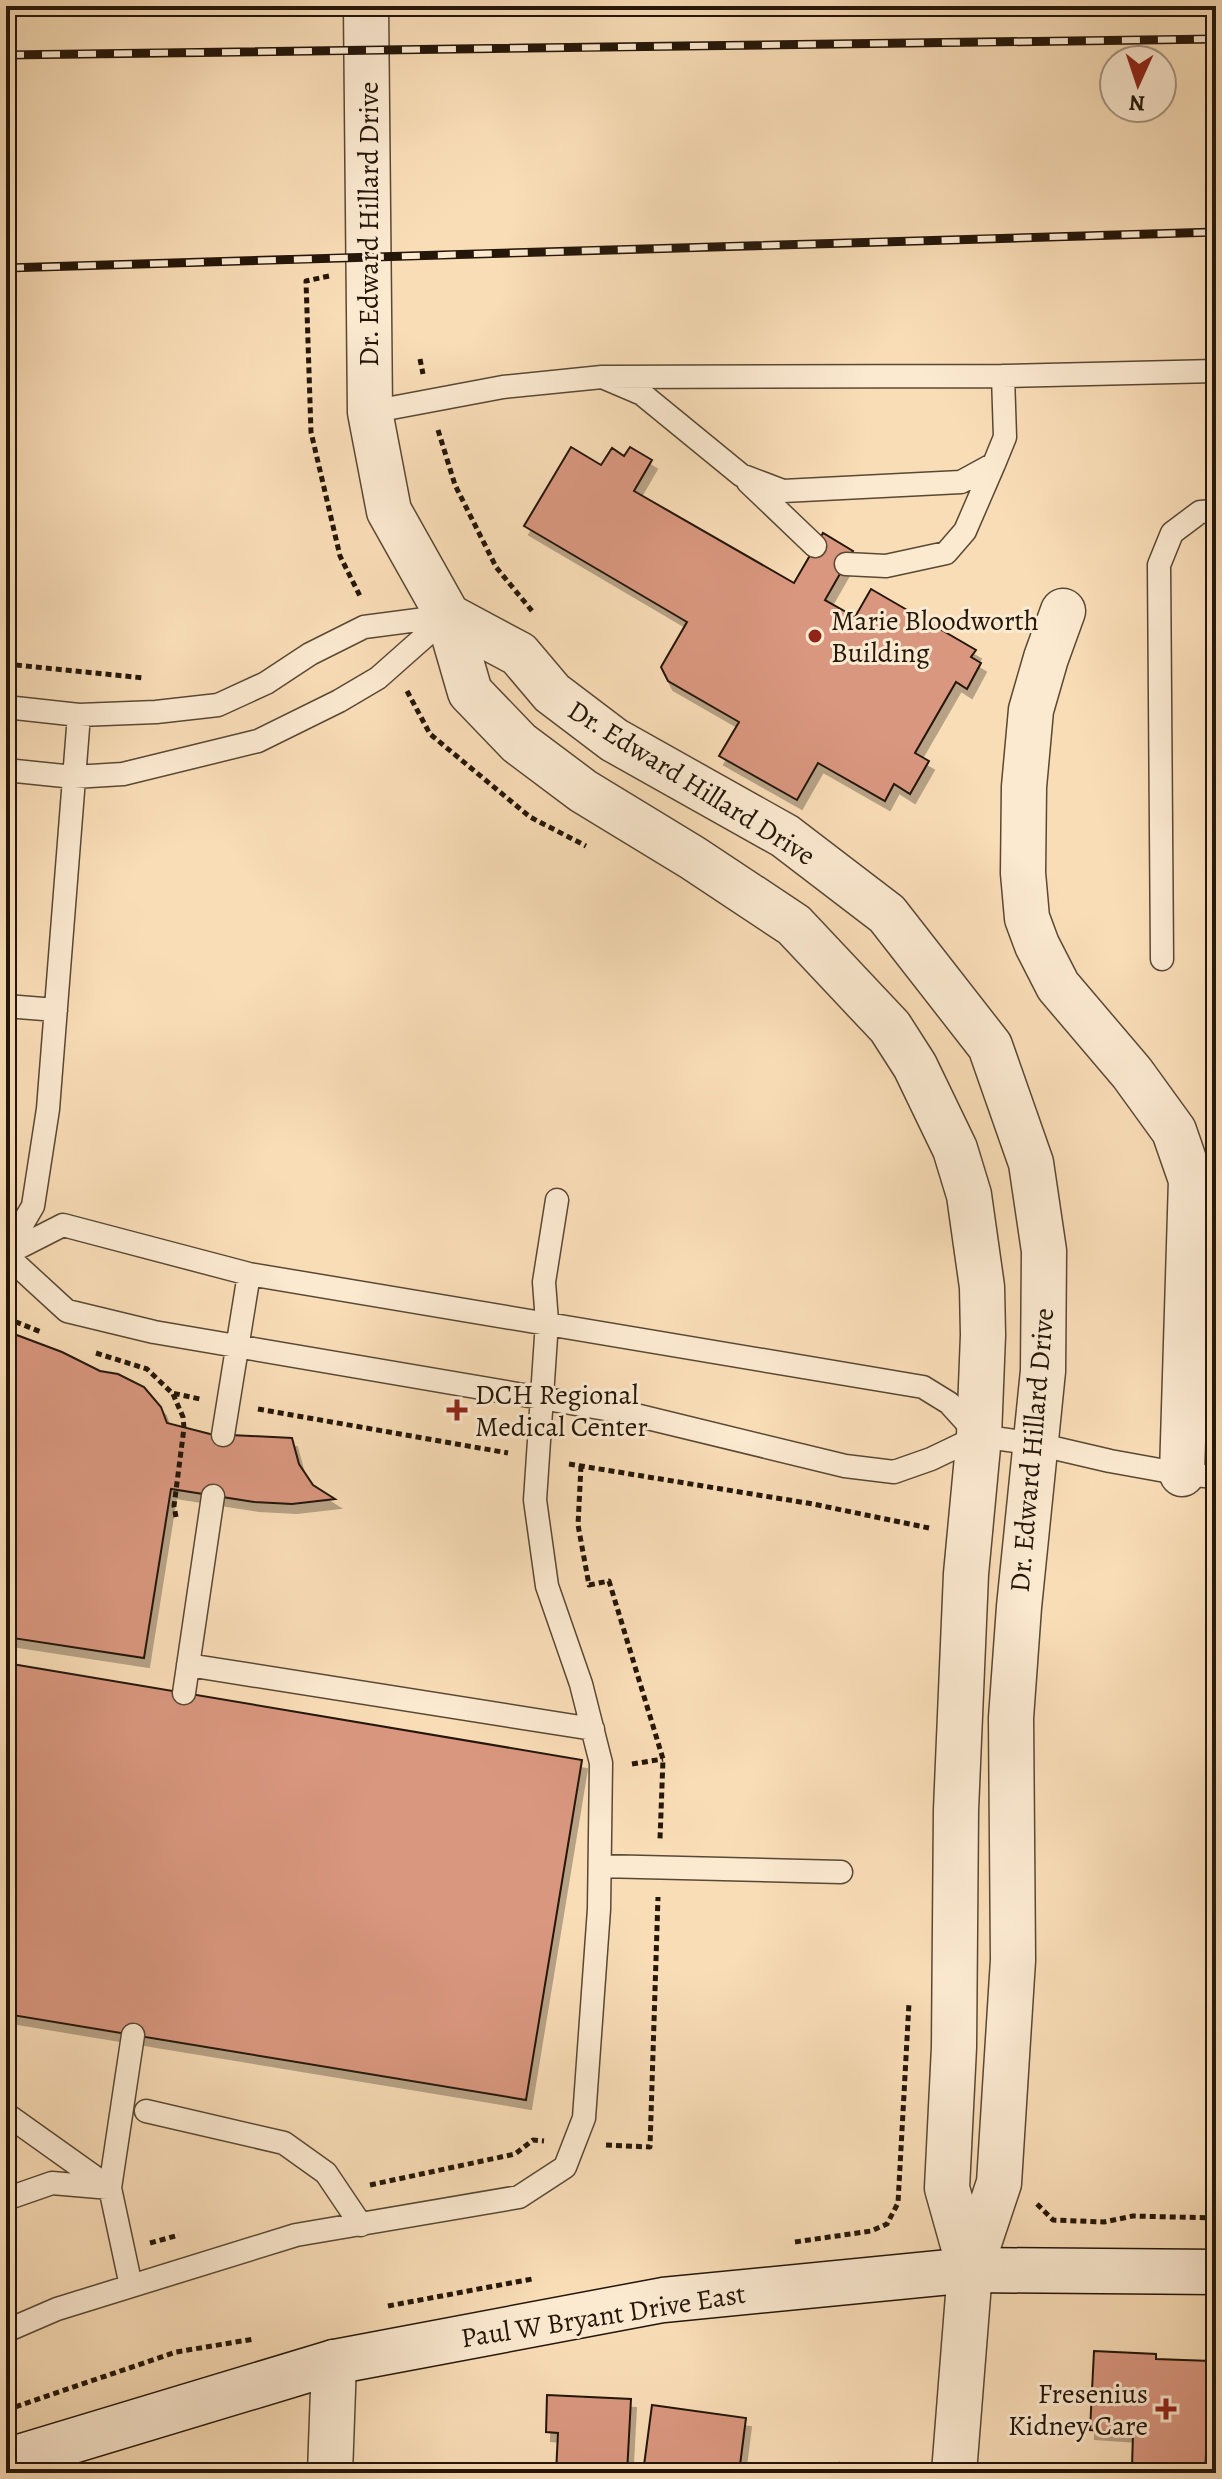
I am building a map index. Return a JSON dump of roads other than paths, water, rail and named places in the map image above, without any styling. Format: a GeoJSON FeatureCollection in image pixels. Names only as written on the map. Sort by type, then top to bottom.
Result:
{"type":"FeatureCollection","features":[{"type":"Feature","properties":{"kind":"street","name":"Dr. Edward Hillard Drive"},"geometry":{"type":"LineString","coordinates":[[366,6],[370,412],[389,511],[448,616],[470,692],[519,743],[583,791],[693,858],[794,925],[890,1027],[915,1066],[955,1149],[969,1195],[982,1287],[979,1436],[966,1574],[957,1778],[954,2047],[947,2188],[970,2270]]}},
{"type":"Feature","properties":{"kind":"street"},"geometry":{"type":"LineString","coordinates":[[1063,611],[1031,710],[1024,787],[1023,873],[1027,918],[1058,986],[1132,1073],[1174,1131],[1191,1180],[1199,1475]]}},
{"type":"Feature","properties":{"kind":"street","name":"Dr. Edward Hillard Drive"},"geometry":{"type":"LineString","coordinates":[[448,616],[519,654],[552,693],[614,740],[785,836],[887,914],[990,1046],[1031,1163],[1044,1251],[1043,1371],[1011,1718],[1013,1960],[999,2183],[970,2270],[954,2473]]}},
{"type":"Feature","properties":{"kind":"street","name":"Paul W Bryant Drive East"},"geometry":{"type":"LineString","coordinates":[[6,2461],[334,2362],[663,2300],[970,2270],[1216,2272]]}},
{"type":"Feature","properties":{"kind":"street"},"geometry":{"type":"LineString","coordinates":[[330,2473],[334,2362]]}},
{"type":"Feature","properties":{"kind":"lane"},"geometry":{"type":"LineString","coordinates":[[370,412],[503,387],[602,377],[1003,376],[1216,371]]}},
{"type":"Feature","properties":{"kind":"lane"},"geometry":{"type":"LineString","coordinates":[[846,564],[886,566],[946,553],[965,531],[1005,437],[1003,376]]}},
{"type":"Feature","properties":{"kind":"lane"},"geometry":{"type":"LineString","coordinates":[[602,377],[642,394],[741,475],[815,546]]}},
{"type":"Feature","properties":{"kind":"lane"},"geometry":{"type":"LineString","coordinates":[[741,475],[783,491],[961,482],[994,464]]}},
{"type":"Feature","properties":{"kind":"lane"},"geometry":{"type":"LineString","coordinates":[[1162,959],[1159,565],[1172,533],[1200,512],[1216,511]]}},
{"type":"Feature","properties":{"kind":"lane"},"geometry":{"type":"LineString","coordinates":[[6,707],[79,715],[156,712],[218,705],[266,683],[310,654],[364,627],[448,616]]}},
{"type":"Feature","properties":{"kind":"lane"},"geometry":{"type":"LineString","coordinates":[[6,770],[74,777],[123,774],[258,741],[378,678],[448,616]]}},
{"type":"Feature","properties":{"kind":"lane"},"geometry":{"type":"LineString","coordinates":[[6,1254],[33,1206],[48,1109],[79,715]]}},
{"type":"Feature","properties":{"kind":"lane"},"geometry":{"type":"LineString","coordinates":[[6,1006],[56,1010]]}},
{"type":"Feature","properties":{"kind":"lane"},"geometry":{"type":"LineString","coordinates":[[6,2331],[57,2309],[296,2235],[519,2197],[565,2167],[584,2118],[599,1909],[601,1763],[581,1684],[547,1586],[535,1500],[547,1322],[544,1282],[557,1200]]}},
{"type":"Feature","properties":{"kind":"lane"},"geometry":{"type":"LineString","coordinates":[[6,1254],[63,1225],[249,1274],[923,1387],[949,1403],[979,1436]]}},
{"type":"Feature","properties":{"kind":"lane"},"geometry":{"type":"LineString","coordinates":[[6,1254],[67,1311],[154,1332],[623,1412],[845,1466],[894,1472],[931,1459],[979,1436],[1199,1475]]}},
{"type":"Feature","properties":{"kind":"lane"},"geometry":{"type":"LineString","coordinates":[[223,1435],[249,1274]]}},
{"type":"Feature","properties":{"kind":"lane"},"geometry":{"type":"LineString","coordinates":[[184,1693],[213,1496]]}},
{"type":"Feature","properties":{"kind":"lane"},"geometry":{"type":"LineString","coordinates":[[188,1665],[593,1729]]}},
{"type":"Feature","properties":{"kind":"lane"},"geometry":{"type":"LineString","coordinates":[[600,1866],[841,1872]]}},
{"type":"Feature","properties":{"kind":"lane"},"geometry":{"type":"LineString","coordinates":[[131,2286],[110,2188],[133,2035]]}},
{"type":"Feature","properties":{"kind":"lane"},"geometry":{"type":"LineString","coordinates":[[146,2111],[284,2143],[326,2173],[361,2225]]}},
{"type":"Feature","properties":{"kind":"lane"},"geometry":{"type":"LineString","coordinates":[[6,2114],[110,2188]]}},
{"type":"Feature","properties":{"kind":"lane"},"geometry":{"type":"LineString","coordinates":[[6,2199],[52,2183],[110,2188]]}},
{"type":"Feature","properties":{"kind":"railway"},"geometry":{"type":"LineString","coordinates":[[6,55],[1216,39]]}},
{"type":"Feature","properties":{"kind":"railway"},"geometry":{"type":"LineString","coordinates":[[6,268],[1216,232]]}},
{"type":"Feature","properties":{"kind":"place","name":"Marie Bloodworth Building"},"geometry":{"type":"Point","coordinates":[815,636]}},
{"type":"Feature","properties":{"kind":"place","name":"DCH Regional Medical Center"},"geometry":{"type":"Point","coordinates":[457,1410]}},
{"type":"Feature","properties":{"kind":"place","name":"Fresenius Kidney Care"},"geometry":{"type":"Point","coordinates":[1166,2409]}}]}
